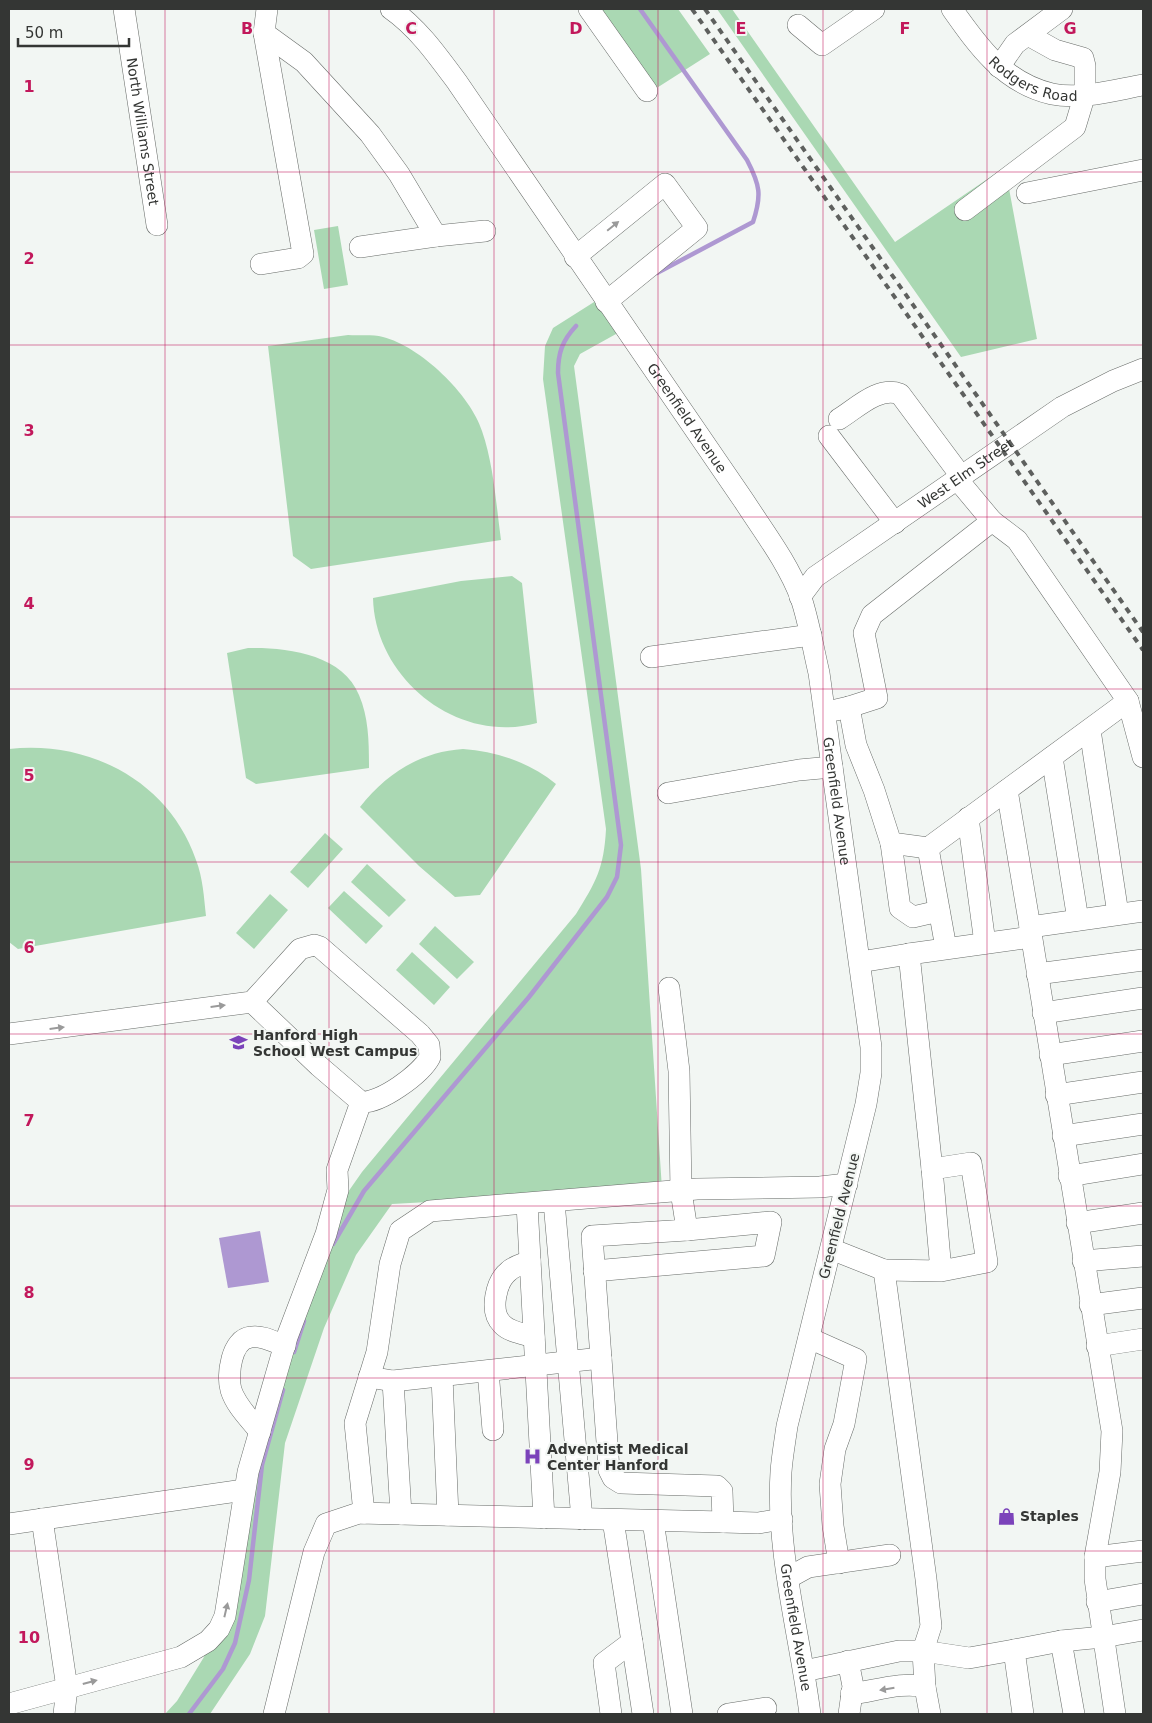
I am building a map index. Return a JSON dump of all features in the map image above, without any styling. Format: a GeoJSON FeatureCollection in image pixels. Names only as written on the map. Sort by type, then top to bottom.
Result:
{"type":"FeatureCollection","features":[{"type":"Feature","properties":{"kind":"street","name":"North Williams Street"},"geometry":{"type":"LineString","coordinates":[[124,9],[157,225]]}},
{"type":"Feature","properties":{"kind":"street"},"geometry":{"type":"LineString","coordinates":[[261,264],[298,258],[303,254],[264,33],[267,9]]}},
{"type":"Feature","properties":{"kind":"street"},"geometry":{"type":"LineString","coordinates":[[589,9],[647,91]]}},
{"type":"Feature","properties":{"kind":"street"},"geometry":{"type":"LineString","coordinates":[[798,26],[822,45],[874,9]]}},
{"type":"Feature","properties":{"kind":"street","name":"Rodgers Road"},"geometry":{"type":"LineString","coordinates":[[952,9],[982,50],[1000,67],[1033,88],[1053,94],[1085,94],[1143,85]]}},
{"type":"Feature","properties":{"kind":"street"},"geometry":{"type":"LineString","coordinates":[[1000,67],[1015,44],[1062,9]]}},
{"type":"Feature","properties":{"kind":"street","name":"Greenfield Avenue"},"geometry":{"type":"LineString","coordinates":[[402,12],[457,82],[771,541],[800,597],[811,635],[824,711],[860,962],[871,1048],[871,1073],[847,1184],[787,1426],[781,1472],[782,1519],[788,1578],[810,1714]]}},
{"type":"Feature","properties":{"kind":"street"},"geometry":{"type":"LineString","coordinates":[[264,33],[304,62],[370,134],[400,174],[436,236]]}},
{"type":"Feature","properties":{"kind":"street"},"geometry":{"type":"LineString","coordinates":[[965,210],[1075,128],[1085,94],[1085,66],[1083,58],[1055,50],[1028,35]]}},
{"type":"Feature","properties":{"kind":"street"},"geometry":{"type":"LineString","coordinates":[[1027,193],[1143,170]]}},
{"type":"Feature","properties":{"kind":"street"},"geometry":{"type":"LineString","coordinates":[[575,256],[665,184],[697,228],[606,302]]}},
{"type":"Feature","properties":{"kind":"street"},"geometry":{"type":"LineString","coordinates":[[360,247],[485,231]]}},
{"type":"Feature","properties":{"kind":"street","name":"West Elm Street"},"geometry":{"type":"LineString","coordinates":[[800,597],[815,577],[1062,407],[1112,380],[1143,369]]}},
{"type":"Feature","properties":{"kind":"street"},"geometry":{"type":"LineString","coordinates":[[895,523],[834,428],[879,393],[893,391],[900,394],[992,521],[1017,540],[1128,701],[1143,761]]}},
{"type":"Feature","properties":{"kind":"street"},"geometry":{"type":"LineString","coordinates":[[824,711],[849,708],[877,698],[864,634],[872,615],[992,521]]}},
{"type":"Feature","properties":{"kind":"street"},"geometry":{"type":"LineString","coordinates":[[651,657],[811,635]]}},
{"type":"Feature","properties":{"kind":"street"},"geometry":{"type":"LineString","coordinates":[[890,843],[928,848],[1128,701]]}},
{"type":"Feature","properties":{"kind":"street"},"geometry":{"type":"LineString","coordinates":[[849,708],[856,745],[874,790],[890,843],[900,908],[913,917],[939,911]]}},
{"type":"Feature","properties":{"kind":"street"},"geometry":{"type":"LineString","coordinates":[[1090,730],[1118,914]]}},
{"type":"Feature","properties":{"kind":"street"},"geometry":{"type":"LineString","coordinates":[[1052,757],[1078,920]]}},
{"type":"Feature","properties":{"kind":"street"},"geometry":{"type":"LineString","coordinates":[[668,793],[799,770],[832,767]]}},
{"type":"Feature","properties":{"kind":"street"},"geometry":{"type":"LineString","coordinates":[[1007,790],[1112,1432],[1110,1472],[1095,1557],[1097,1602],[1115,1714]]}},
{"type":"Feature","properties":{"kind":"street"},"geometry":{"type":"LineString","coordinates":[[968,818],[985,943]]}},
{"type":"Feature","properties":{"kind":"street"},"geometry":{"type":"LineString","coordinates":[[928,848],[946,948]]}},
{"type":"Feature","properties":{"kind":"street"},"geometry":{"type":"LineString","coordinates":[[860,962],[985,943],[1078,920],[1143,911]]}},
{"type":"Feature","properties":{"kind":"street"},"geometry":{"type":"LineString","coordinates":[[9,1034],[252,1002],[300,949],[314,945],[320,947],[420,1034],[430,1049],[428,1062],[392,1092],[372,1102],[361,1102],[319,1066],[252,1002]]}},
{"type":"Feature","properties":{"kind":"street"},"geometry":{"type":"LineString","coordinates":[[909,954],[941,1271]]}},
{"type":"Feature","properties":{"kind":"street"},"geometry":{"type":"LineString","coordinates":[[1036,974],[1143,960]]}},
{"type":"Feature","properties":{"kind":"street"},"geometry":{"type":"LineString","coordinates":[[669,988],[679,1071],[681,1191],[687,1230]]}},
{"type":"Feature","properties":{"kind":"street"},"geometry":{"type":"LineString","coordinates":[[1043,1014],[1143,998]]}},
{"type":"Feature","properties":{"kind":"street"},"geometry":{"type":"LineString","coordinates":[[1050,1055],[1143,1040]]}},
{"type":"Feature","properties":{"kind":"street"},"geometry":{"type":"LineString","coordinates":[[1056,1095],[1143,1082]]}},
{"type":"Feature","properties":{"kind":"street"},"geometry":{"type":"LineString","coordinates":[[9,1704],[181,1657],[208,1640],[219,1629],[226,1616],[244,1490],[285,1346],[326,1234],[338,1190],[337,1170],[361,1102]]}},
{"type":"Feature","properties":{"kind":"street"},"geometry":{"type":"LineString","coordinates":[[1063,1136],[1143,1124]]}},
{"type":"Feature","properties":{"kind":"street"},"geometry":{"type":"LineString","coordinates":[[831,1250],[884,1270],[941,1271],[987,1262],[971,1163],[932,1170]]}},
{"type":"Feature","properties":{"kind":"street"},"geometry":{"type":"LineString","coordinates":[[1069,1176],[1143,1164]]}},
{"type":"Feature","properties":{"kind":"street"},"geometry":{"type":"LineString","coordinates":[[364,1513],[355,1423],[378,1352],[390,1264],[400,1231],[430,1212],[681,1191],[820,1187],[847,1184]]}},
{"type":"Feature","properties":{"kind":"street"},"geometry":{"type":"LineString","coordinates":[[554,1202],[582,1519]]}},
{"type":"Feature","properties":{"kind":"street"},"geometry":{"type":"LineString","coordinates":[[527,1204],[544,1518]]}},
{"type":"Feature","properties":{"kind":"street"},"geometry":{"type":"LineString","coordinates":[[1077,1224],[1143,1214]]}},
{"type":"Feature","properties":{"kind":"street"},"geometry":{"type":"LineString","coordinates":[[594,1271],[764,1256],[771,1222],[592,1236],[594,1271],[609,1470],[613,1478],[621,1483],[717,1486],[722,1492],[723,1522]]}},
{"type":"Feature","properties":{"kind":"street"},"geometry":{"type":"LineString","coordinates":[[1083,1261],[1143,1256]]}},
{"type":"Feature","properties":{"kind":"street"},"geometry":{"type":"LineString","coordinates":[[530,1261],[509,1270],[498,1285],[495,1308],[501,1323],[512,1330],[534,1337]]}},
{"type":"Feature","properties":{"kind":"street"},"geometry":{"type":"LineString","coordinates":[[884,1270],[931,1626],[923,1651],[925,1687],[930,1714]]}},
{"type":"Feature","properties":{"kind":"street"},"geometry":{"type":"LineString","coordinates":[[1090,1304],[1143,1298]]}},
{"type":"Feature","properties":{"kind":"street"},"geometry":{"type":"LineString","coordinates":[[260,1432],[231,1391],[230,1382],[234,1355],[239,1343],[250,1337],[259,1337],[285,1346]]}},
{"type":"Feature","properties":{"kind":"street"},"geometry":{"type":"LineString","coordinates":[[809,1338],[856,1359],[832,1471],[833,1526],[839,1563]]}},
{"type":"Feature","properties":{"kind":"street"},"geometry":{"type":"LineString","coordinates":[[1097,1346],[1143,1339]]}},
{"type":"Feature","properties":{"kind":"street"},"geometry":{"type":"LineString","coordinates":[[369,1377],[393,1382],[601,1358]]}},
{"type":"Feature","properties":{"kind":"street"},"geometry":{"type":"LineString","coordinates":[[488,1371],[493,1430]]}},
{"type":"Feature","properties":{"kind":"street"},"geometry":{"type":"LineString","coordinates":[[442,1377],[448,1515]]}},
{"type":"Feature","properties":{"kind":"street"},"geometry":{"type":"LineString","coordinates":[[393,1382],[400,1514]]}},
{"type":"Feature","properties":{"kind":"street"},"geometry":{"type":"LineString","coordinates":[[9,1524],[244,1490]]}},
{"type":"Feature","properties":{"kind":"street"},"geometry":{"type":"LineString","coordinates":[[274,1714],[314,1552],[326,1524],[364,1513],[758,1523],[782,1519]]}},
{"type":"Feature","properties":{"kind":"street"},"geometry":{"type":"LineString","coordinates":[[42,1519],[67,1688],[64,1714]]}},
{"type":"Feature","properties":{"kind":"street"},"geometry":{"type":"LineString","coordinates":[[614,1520],[643,1714]]}},
{"type":"Feature","properties":{"kind":"street"},"geometry":{"type":"LineString","coordinates":[[653,1521],[682,1714]]}},
{"type":"Feature","properties":{"kind":"street"},"geometry":{"type":"LineString","coordinates":[[1095,1557],[1143,1551]]}},
{"type":"Feature","properties":{"kind":"street"},"geometry":{"type":"LineString","coordinates":[[788,1578],[808,1567],[890,1555]]}},
{"type":"Feature","properties":{"kind":"street"},"geometry":{"type":"LineString","coordinates":[[1097,1602],[1143,1594]]}},
{"type":"Feature","properties":{"kind":"street"},"geometry":{"type":"LineString","coordinates":[[804,1671],[900,1652],[923,1651],[969,1658],[1061,1641],[1103,1637],[1143,1630]]}},
{"type":"Feature","properties":{"kind":"street"},"geometry":{"type":"LineString","coordinates":[[1061,1641],[1074,1714]]}},
{"type":"Feature","properties":{"kind":"street"},"geometry":{"type":"LineString","coordinates":[[611,1714],[604,1663],[632,1642]]}},
{"type":"Feature","properties":{"kind":"street"},"geometry":{"type":"LineString","coordinates":[[1014,1650],[1024,1714]]}},
{"type":"Feature","properties":{"kind":"street"},"geometry":{"type":"LineString","coordinates":[[848,1661],[853,1686],[850,1704],[906,1685],[925,1687]]}},
{"type":"Feature","properties":{"kind":"street"},"geometry":{"type":"LineString","coordinates":[[728,1714],[766,1708]]}},
{"type":"Feature","properties":{"kind":"green space"},"geometry":{"type":"Polygon","coordinates":[[[592,9],[678,9],[710,54],[652,91],[592,9]]]}},
{"type":"Feature","properties":{"kind":"green space"},"geometry":{"type":"Polygon","coordinates":[[[717,9],[732,9],[895,242],[1005,167],[1037,339],[961,357],[717,9]]]}},
{"type":"Feature","properties":{"kind":"green space"},"geometry":{"type":"Polygon","coordinates":[[[338,226],[348,285],[324,289],[314,230],[338,226]]]}},
{"type":"Feature","properties":{"kind":"green space"},"geometry":{"type":"Polygon","coordinates":[[[602,297],[625,329],[580,354],[574,366],[641,869],[662,1189],[392,1204],[356,1255],[324,1328],[285,1443],[265,1616],[250,1654],[210,1714],[165,1714],[177,1701],[204,1657],[320,1232],[362,1172],[576,914],[589,893],[601,865],[606,829],[543,379],[545,346],[553,328],[602,297]]]}},
{"type":"Feature","properties":{"kind":"green space"},"geometry":{"type":"Polygon","coordinates":[[[348,335],[383,337],[413,350],[442,374],[467,402],[476,417],[486,444],[494,485],[501,540],[311,569],[293,556],[268,346],[348,335]]]}},
{"type":"Feature","properties":{"kind":"green space"},"geometry":{"type":"Polygon","coordinates":[[[512,576],[522,583],[537,723],[507,727],[478,724],[451,714],[426,699],[405,679],[388,655],[377,628],[373,598],[461,581],[512,576]]]}},
{"type":"Feature","properties":{"kind":"green space"},"geometry":{"type":"Polygon","coordinates":[[[248,648],[279,649],[296,652],[327,662],[340,670],[351,681],[359,695],[365,713],[368,731],[369,768],[256,784],[246,778],[227,653],[248,648]]]}},
{"type":"Feature","properties":{"kind":"green space"},"geometry":{"type":"Polygon","coordinates":[[[39,748],[68,751],[96,759],[122,771],[146,788],[167,808],[183,832],[196,860],[200,874],[206,916],[18,949],[9,942],[9,749],[39,748]]]}},
{"type":"Feature","properties":{"kind":"green space"},"geometry":{"type":"Polygon","coordinates":[[[463,749],[476,750],[512,759],[546,776],[556,784],[480,895],[455,897],[419,866],[360,807],[381,784],[406,766],[433,755],[463,749]]]}},
{"type":"Feature","properties":{"kind":"green space"},"geometry":{"type":"Polygon","coordinates":[[[325,833],[343,849],[308,888],[290,872],[325,833]]]}},
{"type":"Feature","properties":{"kind":"green space"},"geometry":{"type":"Polygon","coordinates":[[[367,864],[406,900],[389,917],[351,882],[367,864]]]}},
{"type":"Feature","properties":{"kind":"green space"},"geometry":{"type":"Polygon","coordinates":[[[344,891],[383,926],[366,944],[328,908],[344,891]]]}},
{"type":"Feature","properties":{"kind":"green space"},"geometry":{"type":"Polygon","coordinates":[[[270,894],[288,910],[254,949],[236,933],[270,894]]]}},
{"type":"Feature","properties":{"kind":"green space"},"geometry":{"type":"Polygon","coordinates":[[[435,926],[474,962],[457,979],[419,944],[435,926]]]}},
{"type":"Feature","properties":{"kind":"green space"},"geometry":{"type":"Polygon","coordinates":[[[412,952],[450,987],[434,1005],[396,970],[412,952]]]}},
{"type":"Feature","properties":{"kind":"shaded area"},"geometry":{"type":"Polygon","coordinates":[[[260,1231],[269,1282],[228,1288],[219,1238],[260,1231]]]}},
{"type":"Feature","properties":{"kind":"waterway"},"geometry":{"type":"LineString","coordinates":[[640,9],[747,160],[755,176],[758,190],[758,204],[753,222],[657,273]]}},
{"type":"Feature","properties":{"kind":"waterway"},"geometry":{"type":"LineString","coordinates":[[333,1244],[364,1191],[529,997],[607,897],[617,877],[621,845],[558,373],[562,348],[567,337],[576,326]]}},
{"type":"Feature","properties":{"kind":"waterway"},"geometry":{"type":"LineString","coordinates":[[294,1352],[304,1321]]}},
{"type":"Feature","properties":{"kind":"waterway"},"geometry":{"type":"LineString","coordinates":[[189,1714],[223,1669],[235,1643],[249,1580],[262,1465],[283,1390]]}},
{"type":"Feature","properties":{"kind":"railway"},"geometry":{"type":"LineString","coordinates":[[692,9],[1143,650]]}},
{"type":"Feature","properties":{"kind":"railway"},"geometry":{"type":"LineString","coordinates":[[705,9],[1143,632]]}},
{"type":"Feature","properties":{"kind":"place","name":"Hanford High School West Campus"},"geometry":{"type":"Point","coordinates":[239,1043]}},
{"type":"Feature","properties":{"kind":"place","name":"Adventist Medical Center Hanford"},"geometry":{"type":"Point","coordinates":[533,1457]}},
{"type":"Feature","properties":{"kind":"place","name":"Staples"},"geometry":{"type":"Point","coordinates":[1006,1516]}}]}
